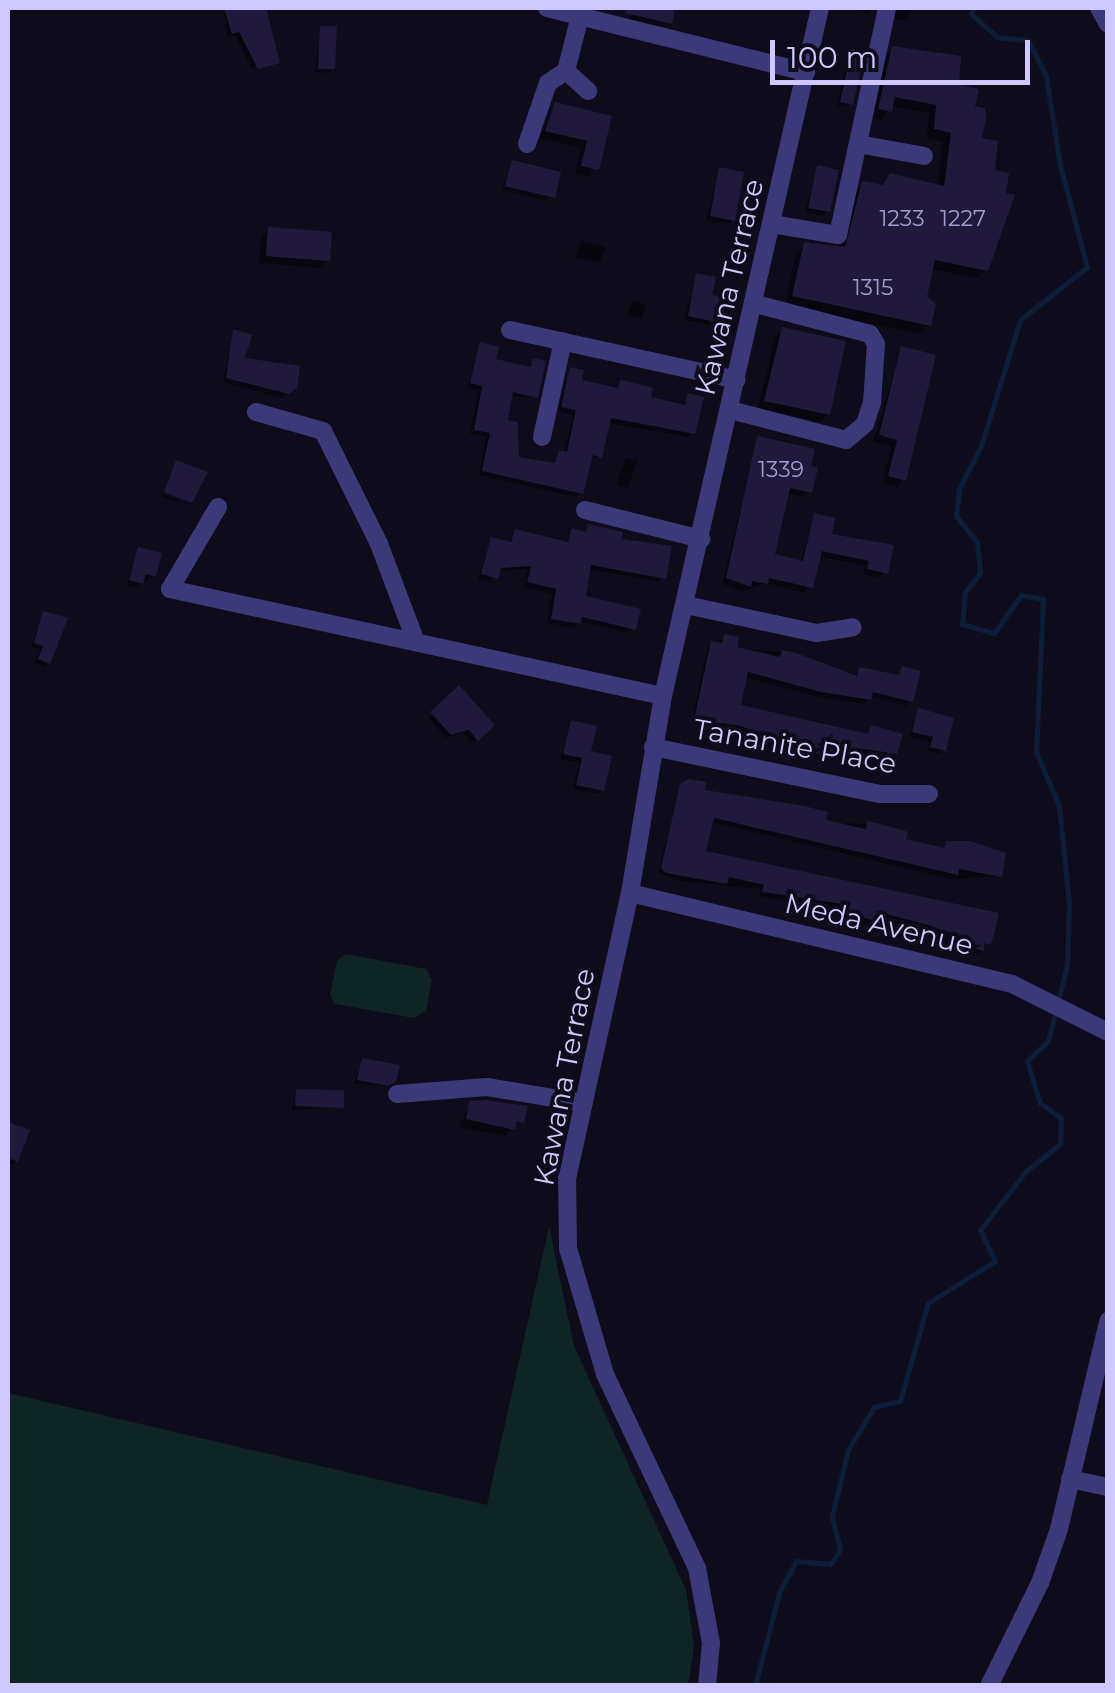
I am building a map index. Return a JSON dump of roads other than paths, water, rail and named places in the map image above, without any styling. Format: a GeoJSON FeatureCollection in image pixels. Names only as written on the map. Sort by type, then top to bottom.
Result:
{"type":"FeatureCollection","features":[{"type":"Feature","properties":{"kind":"street"},"geometry":{"type":"LineString","coordinates":[[547,8],[806,72]]}},
{"type":"Feature","properties":{"kind":"street","name":"Kawana Terrace"},"geometry":{"type":"LineString","coordinates":[[707,1686],[710,1643],[696,1568],[605,1374],[568,1248],[568,1179],[630,893],[663,696],[756,304],[820,8]]}},
{"type":"Feature","properties":{"kind":"street"},"geometry":{"type":"LineString","coordinates":[[772,224],[838,236],[887,8]]}},
{"type":"Feature","properties":{"kind":"street"},"geometry":{"type":"LineString","coordinates":[[1100,8],[1108,24]]}},
{"type":"Feature","properties":{"kind":"street"},"geometry":{"type":"LineString","coordinates":[[527,144],[548,82],[566,71],[580,16]]}},
{"type":"Feature","properties":{"kind":"street"},"geometry":{"type":"LineString","coordinates":[[566,71],[588,91]]}},
{"type":"Feature","properties":{"kind":"street"},"geometry":{"type":"LineString","coordinates":[[858,144],[924,156]]}},
{"type":"Feature","properties":{"kind":"street"},"geometry":{"type":"LineString","coordinates":[[730,410],[846,440],[865,424],[872,403],[876,344],[870,334],[756,304]]}},
{"type":"Feature","properties":{"kind":"street"},"geometry":{"type":"LineString","coordinates":[[510,330],[737,380]]}},
{"type":"Feature","properties":{"kind":"street"},"geometry":{"type":"LineString","coordinates":[[542,437],[563,342]]}},
{"type":"Feature","properties":{"kind":"street"},"geometry":{"type":"LineString","coordinates":[[256,412],[323,431],[379,544],[416,642]]}},
{"type":"Feature","properties":{"kind":"street"},"geometry":{"type":"LineString","coordinates":[[218,507],[170,589],[663,696]]}},
{"type":"Feature","properties":{"kind":"street"},"geometry":{"type":"LineString","coordinates":[[585,510],[701,538]]}},
{"type":"Feature","properties":{"kind":"street"},"geometry":{"type":"LineString","coordinates":[[686,605],[817,633],[852,628]]}},
{"type":"Feature","properties":{"kind":"street","name":"Tananite Place"},"geometry":{"type":"LineString","coordinates":[[653,747],[879,794],[928,794]]}},
{"type":"Feature","properties":{"kind":"street","name":"Meda Avenue"},"geometry":{"type":"LineString","coordinates":[[630,893],[1031,990],[1108,1032]]}},
{"type":"Feature","properties":{"kind":"street"},"geometry":{"type":"LineString","coordinates":[[397,1094],[487,1088],[584,1103]]}},
{"type":"Feature","properties":{"kind":"street"},"geometry":{"type":"LineString","coordinates":[[989,1686],[1040,1584],[1108,1321]]}},
{"type":"Feature","properties":{"kind":"street"},"geometry":{"type":"LineString","coordinates":[[1070,1479],[1108,1486]]}},
{"type":"Feature","properties":{"kind":"waterway"},"geometry":{"type":"LineString","coordinates":[[973,8],[971,14],[997,37],[1028,40],[1046,76],[1060,165],[1087,267],[1020,320],[981,446],[959,489],[956,516],[977,542],[980,573],[965,592],[962,624],[994,633],[1021,595],[1043,599],[1036,752],[1059,806],[1069,903],[1067,965],[1058,1002]]}},
{"type":"Feature","properties":{"kind":"waterway"},"geometry":{"type":"LineString","coordinates":[[755,1686],[779,1593],[796,1561],[831,1564],[840,1549],[832,1516],[848,1450],[874,1407],[900,1401],[928,1303],[995,1261],[980,1230],[1026,1171],[1060,1144],[1061,1118],[1040,1103],[1027,1061],[1048,1041],[1055,1012]]}}]}
